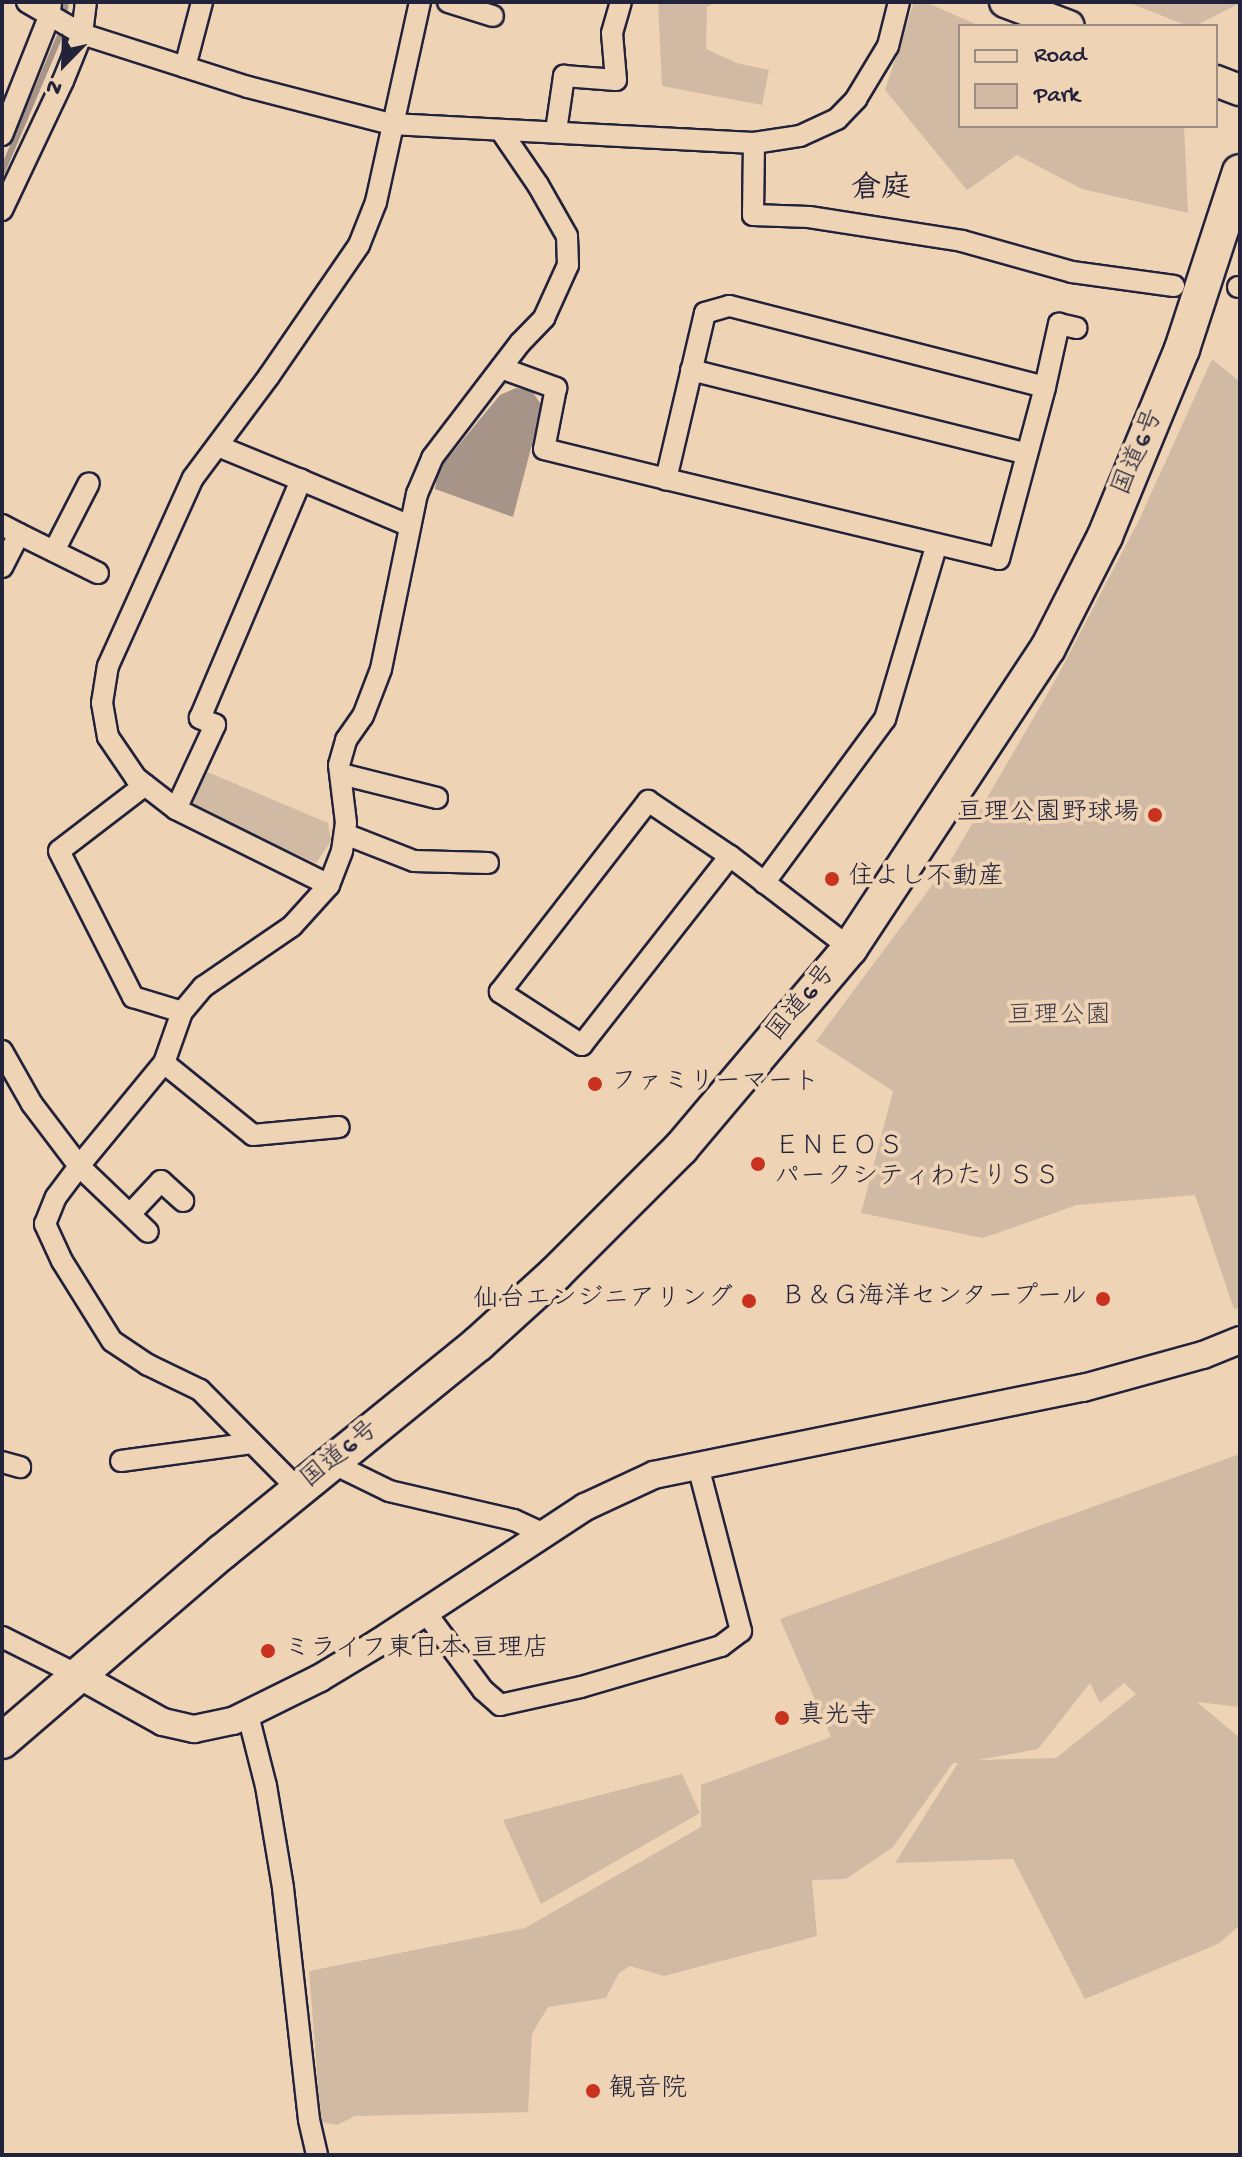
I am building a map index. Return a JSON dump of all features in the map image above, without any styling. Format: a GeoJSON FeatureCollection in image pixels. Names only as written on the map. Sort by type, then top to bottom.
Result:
{"type":"FeatureCollection","features":[{"type":"Feature","properties":{"kind":"highway","name":"国道6号"},"geometry":{"type":"LineString","coordinates":[[2,1741],[299,1490],[478,1344],[613,1219],[736,1086],[850,948],[1048,648],[1105,536],[1182,349],[1240,172]]}},
{"type":"Feature","properties":{"kind":"main road"},"geometry":{"type":"LineString","coordinates":[[1005,2],[1064,24]]}},
{"type":"Feature","properties":{"kind":"main road"},"geometry":{"type":"LineString","coordinates":[[1218,82],[1240,90]]}},
{"type":"Feature","properties":{"kind":"street"},"geometry":{"type":"LineString","coordinates":[[27,2],[50,9],[82,34],[185,67],[391,124],[754,143],[800,136],[837,119],[856,99],[888,46],[899,2]]}},
{"type":"Feature","properties":{"kind":"street"},"geometry":{"type":"LineString","coordinates":[[2,210],[82,34],[86,2]]}},
{"type":"Feature","properties":{"kind":"street"},"geometry":{"type":"LineString","coordinates":[[185,67],[202,2]]}},
{"type":"Feature","properties":{"kind":"street"},"geometry":{"type":"LineString","coordinates":[[329,885],[176,809],[145,785],[108,737],[102,703],[108,666],[193,478],[359,245],[376,202],[420,2]]}},
{"type":"Feature","properties":{"kind":"street"},"geometry":{"type":"LineString","coordinates":[[448,2],[493,16]]}},
{"type":"Feature","properties":{"kind":"street"},"geometry":{"type":"LineString","coordinates":[[556,131],[564,76],[616,80],[612,33],[621,2]]}},
{"type":"Feature","properties":{"kind":"street"},"geometry":{"type":"LineString","coordinates":[[2,135],[50,9]]}},
{"type":"Feature","properties":{"kind":"street"},"geometry":{"type":"LineString","coordinates":[[299,1490],[200,1390],[148,1365],[112,1341],[85,1302],[45,1224],[56,1197],[164,1063],[182,1012],[203,987],[292,926],[329,885],[345,834],[339,765],[346,740],[374,693],[385,656],[417,494],[432,458],[544,318],[568,265],[567,236],[538,185],[501,131]]}},
{"type":"Feature","properties":{"kind":"street"},"geometry":{"type":"LineString","coordinates":[[754,143],[753,215],[809,217],[962,241],[1072,272],[1174,286]]}},
{"type":"Feature","properties":{"kind":"street"},"geometry":{"type":"LineString","coordinates":[[666,479],[705,313],[729,306],[1045,387]]}},
{"type":"Feature","properties":{"kind":"street"},"geometry":{"type":"LineString","coordinates":[[501,368],[556,388],[544,449],[936,547],[999,559],[1059,324],[1077,328]]}},
{"type":"Feature","properties":{"kind":"street"},"geometry":{"type":"LineString","coordinates":[[691,370],[1027,454]]}},
{"type":"Feature","properties":{"kind":"street"},"geometry":{"type":"LineString","coordinates":[[218,446],[410,526]]}},
{"type":"Feature","properties":{"kind":"street"},"geometry":{"type":"LineString","coordinates":[[176,809],[215,725],[200,718],[301,480]]}},
{"type":"Feature","properties":{"kind":"street"},"geometry":{"type":"LineString","coordinates":[[54,551],[89,483]]}},
{"type":"Feature","properties":{"kind":"street"},"geometry":{"type":"LineString","coordinates":[[2,567],[11,529],[98,573]]}},
{"type":"Feature","properties":{"kind":"street"},"geometry":{"type":"LineString","coordinates":[[764,883],[885,719],[936,547]]}},
{"type":"Feature","properties":{"kind":"street"},"geometry":{"type":"LineString","coordinates":[[341,774],[437,798]]}},
{"type":"Feature","properties":{"kind":"street"},"geometry":{"type":"LineString","coordinates":[[145,785],[59,851],[133,997],[182,1012]]}},
{"type":"Feature","properties":{"kind":"street"},"geometry":{"type":"LineString","coordinates":[[730,856],[582,1045],[500,992],[648,801],[730,856],[850,948]]}},
{"type":"Feature","properties":{"kind":"street"},"geometry":{"type":"LineString","coordinates":[[345,834],[414,861],[488,863]]}},
{"type":"Feature","properties":{"kind":"street"},"geometry":{"type":"LineString","coordinates":[[2,1051],[32,1104],[79,1166],[148,1232]]}},
{"type":"Feature","properties":{"kind":"street"},"geometry":{"type":"LineString","coordinates":[[164,1063],[253,1135],[339,1127]]}},
{"type":"Feature","properties":{"kind":"street"},"geometry":{"type":"LineString","coordinates":[[131,1213],[161,1181],[183,1201]]}},
{"type":"Feature","properties":{"kind":"street"},"geometry":{"type":"LineString","coordinates":[[2,1637],[163,1722],[194,1729],[248,1715],[320,1678],[478,1581],[542,1533],[585,1507],[654,1475],[1052,1396],[1203,1355],[1240,1340]]}},
{"type":"Feature","properties":{"kind":"street"},"geometry":{"type":"LineString","coordinates":[[121,1461],[252,1443]]}},
{"type":"Feature","properties":{"kind":"street"},"geometry":{"type":"LineString","coordinates":[[334,1464],[389,1491],[514,1520],[542,1533]]}},
{"type":"Feature","properties":{"kind":"street"},"geometry":{"type":"LineString","coordinates":[[426,1613],[483,1690],[500,1705],[581,1687],[721,1646],[741,1631],[698,1466]]}},
{"type":"Feature","properties":{"kind":"street"},"geometry":{"type":"LineString","coordinates":[[248,1715],[266,1786],[283,1888],[309,2120],[317,2155]]}},
{"type":"Feature","properties":{"kind":"green space"},"geometry":{"type":"Polygon","coordinates":[[[658,2],[716,2],[707,7],[706,49],[737,63],[769,70],[762,105],[662,86],[658,2]]]}},
{"type":"Feature","properties":{"kind":"green space"},"geometry":{"type":"Polygon","coordinates":[[[914,2],[925,2],[975,24],[958,24],[958,128],[1184,128],[1188,213],[1082,189],[1017,155],[967,190],[885,90],[914,2]]]}},
{"type":"Feature","properties":{"kind":"green space"},"geometry":{"type":"Polygon","coordinates":[[[1127,2],[1238,4],[1199,24],[1183,24],[1127,2]]]}},
{"type":"Feature","properties":{"kind":"green space","name":"亘理公園"},"geometry":{"type":"Polygon","coordinates":[[[1212,359],[1240,382],[1240,1307],[1234,1309],[1195,1195],[1077,1205],[983,1238],[861,1213],[893,1091],[816,1041],[951,860],[1056,679],[1140,518],[1212,359]]]}},
{"type":"Feature","properties":{"kind":"green space"},"geometry":{"type":"Polygon","coordinates":[[[205,771],[328,823],[331,841],[316,863],[186,805],[205,771]]]}},
{"type":"Feature","properties":{"kind":"green space"},"geometry":{"type":"Polygon","coordinates":[[[1240,1454],[1240,1612],[1236,1613],[1240,1617],[1240,1707],[1197,1702],[1240,1738],[1240,1925],[1218,1944],[1085,1999],[1013,1859],[895,1863],[958,1763],[953,1763],[893,1847],[846,1879],[812,1880],[817,1936],[664,1976],[630,1966],[619,1973],[606,1998],[548,2007],[532,2034],[528,2112],[355,2116],[337,2125],[321,2122],[309,1971],[525,1928],[701,1827],[701,1785],[831,1737],[780,1619],[1240,1454]],[[1090,1683],[1038,1749],[978,1760],[1056,1758],[1136,1694],[1124,1683],[1100,1703],[1090,1683]]]}},
{"type":"Feature","properties":{"kind":"green space"},"geometry":{"type":"Polygon","coordinates":[[[682,1774],[700,1813],[541,1904],[503,1820],[682,1774]]]}},
{"type":"Feature","properties":{"kind":"shaded area"},"geometry":{"type":"Polygon","coordinates":[[[516,388],[532,391],[542,406],[513,517],[435,489],[438,470],[500,395],[516,388]]]}},
{"type":"Feature","properties":{"kind":"waterway"},"geometry":{"type":"LineString","coordinates":[[65,9],[66,2]]}},
{"type":"Feature","properties":{"kind":"waterway"},"geometry":{"type":"LineString","coordinates":[[2,172],[59,38]]}},
{"type":"Feature","properties":{"kind":"place","name":"亘理公園野球場"},"geometry":{"type":"Point","coordinates":[1155,815]}},
{"type":"Feature","properties":{"kind":"place","name":"住よし不動産"},"geometry":{"type":"Point","coordinates":[832,879]}},
{"type":"Feature","properties":{"kind":"place","name":"ファミリーマート"},"geometry":{"type":"Point","coordinates":[595,1084]}},
{"type":"Feature","properties":{"kind":"place","name":"ＥＮＥＯＳ パークシティわたりＳＳ"},"geometry":{"type":"Point","coordinates":[758,1164]}},
{"type":"Feature","properties":{"kind":"place","name":"Ｂ＆Ｇ海洋センタープール"},"geometry":{"type":"Point","coordinates":[1103,1299]}},
{"type":"Feature","properties":{"kind":"place","name":"仙台エンジニアリング"},"geometry":{"type":"Point","coordinates":[749,1301]}},
{"type":"Feature","properties":{"kind":"place","name":"ミライフ東日本 亘理店"},"geometry":{"type":"Point","coordinates":[268,1651]}},
{"type":"Feature","properties":{"kind":"place","name":"真光寺"},"geometry":{"type":"Point","coordinates":[782,1718]}},
{"type":"Feature","properties":{"kind":"place","name":"観音院"},"geometry":{"type":"Point","coordinates":[593,2091]}},
{"type":"Feature","properties":{"kind":"district","name":"倉庭"},"geometry":{"type":"Point","coordinates":[881,191]}}]}
